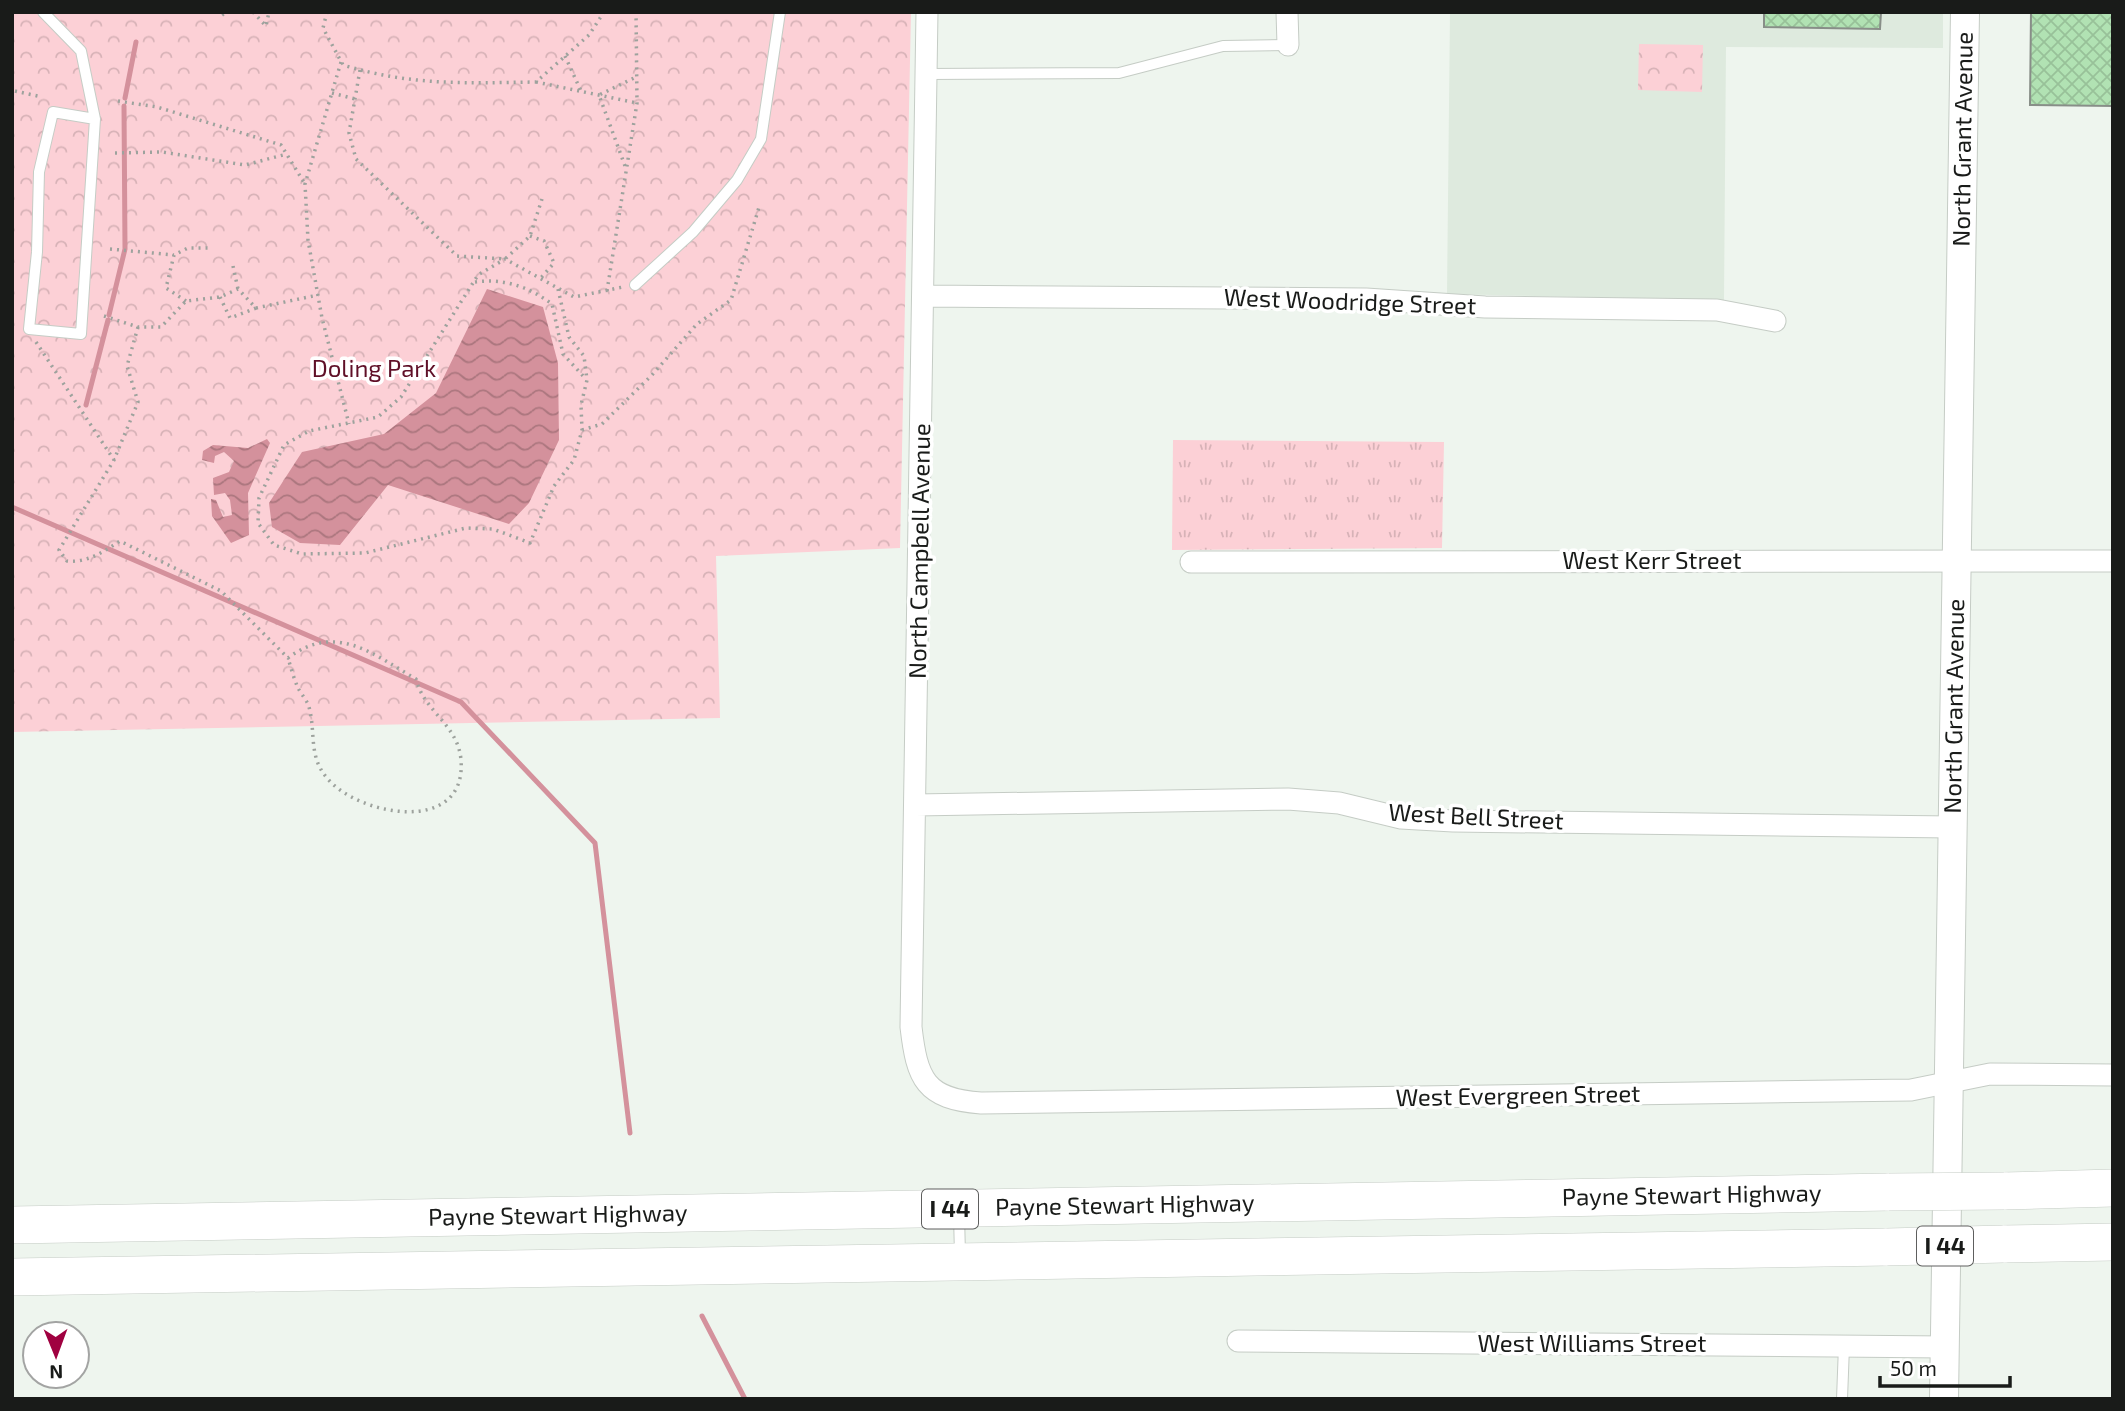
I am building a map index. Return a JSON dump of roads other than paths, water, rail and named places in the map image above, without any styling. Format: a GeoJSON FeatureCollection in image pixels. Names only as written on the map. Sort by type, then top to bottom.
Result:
{"type":"FeatureCollection","features":[{"type":"Feature","properties":{"kind":"highway","name":"Payne Stewart Highway"},"geometry":{"type":"LineString","coordinates":[[12,1225],[2113,1188]]}},
{"type":"Feature","properties":{"kind":"highway","name":"I 44"},"geometry":{"type":"LineString","coordinates":[[12,1277],[2113,1242]]}},
{"type":"Feature","properties":{"kind":"main road","name":"North Grant Avenue"},"geometry":{"type":"LineString","coordinates":[[1944,1399],[1965,12]]}},
{"type":"Feature","properties":{"kind":"street","name":"North Campbell Avenue"},"geometry":{"type":"LineString","coordinates":[[927,1086],[917,1069],[911,1027],[928,12]]}},
{"type":"Feature","properties":{"kind":"street"},"geometry":{"type":"LineString","coordinates":[[1287,12],[1288,45]]}},
{"type":"Feature","properties":{"kind":"street","name":"West Woodridge Street"},"geometry":{"type":"LineString","coordinates":[[923,296],[1366,299],[1485,307],[1717,310],[1775,321]]}},
{"type":"Feature","properties":{"kind":"street","name":"West Kerr Street"},"geometry":{"type":"LineString","coordinates":[[1191,562],[2113,561]]}},
{"type":"Feature","properties":{"kind":"street","name":"West Bell Street"},"geometry":{"type":"LineString","coordinates":[[916,806],[1288,799],[1339,803],[1401,818],[1453,821],[1953,827]]}},
{"type":"Feature","properties":{"kind":"street","name":"West Evergreen Street"},"geometry":{"type":"LineString","coordinates":[[927,1086],[940,1095],[959,1102],[981,1103],[1911,1090],[1990,1074],[2113,1075]]}},
{"type":"Feature","properties":{"kind":"street","name":"West Williams Street"},"geometry":{"type":"LineString","coordinates":[[1238,1341],[1946,1347]]}},
{"type":"Feature","properties":{"kind":"lane"},"geometry":{"type":"LineString","coordinates":[[43,12],[81,51],[95,119],[81,334],[29,329],[37,252],[39,172],[53,112],[95,119]]}},
{"type":"Feature","properties":{"kind":"lane"},"geometry":{"type":"LineString","coordinates":[[635,285],[693,232],[737,180],[761,139],[780,12]]}},
{"type":"Feature","properties":{"kind":"lane"},"geometry":{"type":"LineString","coordinates":[[927,74],[1119,73],[1223,46],[1288,45]]}},
{"type":"Feature","properties":{"kind":"lane"},"geometry":{"type":"LineString","coordinates":[[959,1209],[960,1261]]}},
{"type":"Feature","properties":{"kind":"lane"},"geometry":{"type":"LineString","coordinates":[[1842,1399],[1844,1346]]}},
{"type":"Feature","properties":{"kind":"water"},"geometry":{"type":"Polygon","coordinates":[[[487,289],[543,307],[558,363],[559,440],[529,503],[509,524],[388,485],[340,545],[300,543],[272,527],[269,503],[302,452],[384,434],[436,393],[487,289]]]}},
{"type":"Feature","properties":{"kind":"water"},"geometry":{"type":"Polygon","coordinates":[[[267,439],[270,443],[248,493],[249,535],[231,543],[212,516],[211,499],[216,500],[223,517],[232,515],[230,500],[225,493],[214,495],[213,478],[229,472],[234,461],[224,452],[215,456],[214,463],[202,460],[203,451],[213,445],[248,448],[267,439]]]}},
{"type":"Feature","properties":{"kind":"waterway"},"geometry":{"type":"LineString","coordinates":[[125,98],[136,42]]}},
{"type":"Feature","properties":{"kind":"waterway"},"geometry":{"type":"LineString","coordinates":[[109,315],[125,249],[124,106]]}},
{"type":"Feature","properties":{"kind":"waterway"},"geometry":{"type":"LineString","coordinates":[[86,405],[108,320]]}},
{"type":"Feature","properties":{"kind":"waterway"},"geometry":{"type":"LineString","coordinates":[[12,507],[461,702],[595,843],[630,1133]]}},
{"type":"Feature","properties":{"kind":"waterway"},"geometry":{"type":"LineString","coordinates":[[702,1316],[745,1399]]}},
{"type":"Feature","properties":{"kind":"park label","name":"Doling Park"},"geometry":{"type":"Point","coordinates":[374,369]}}]}
